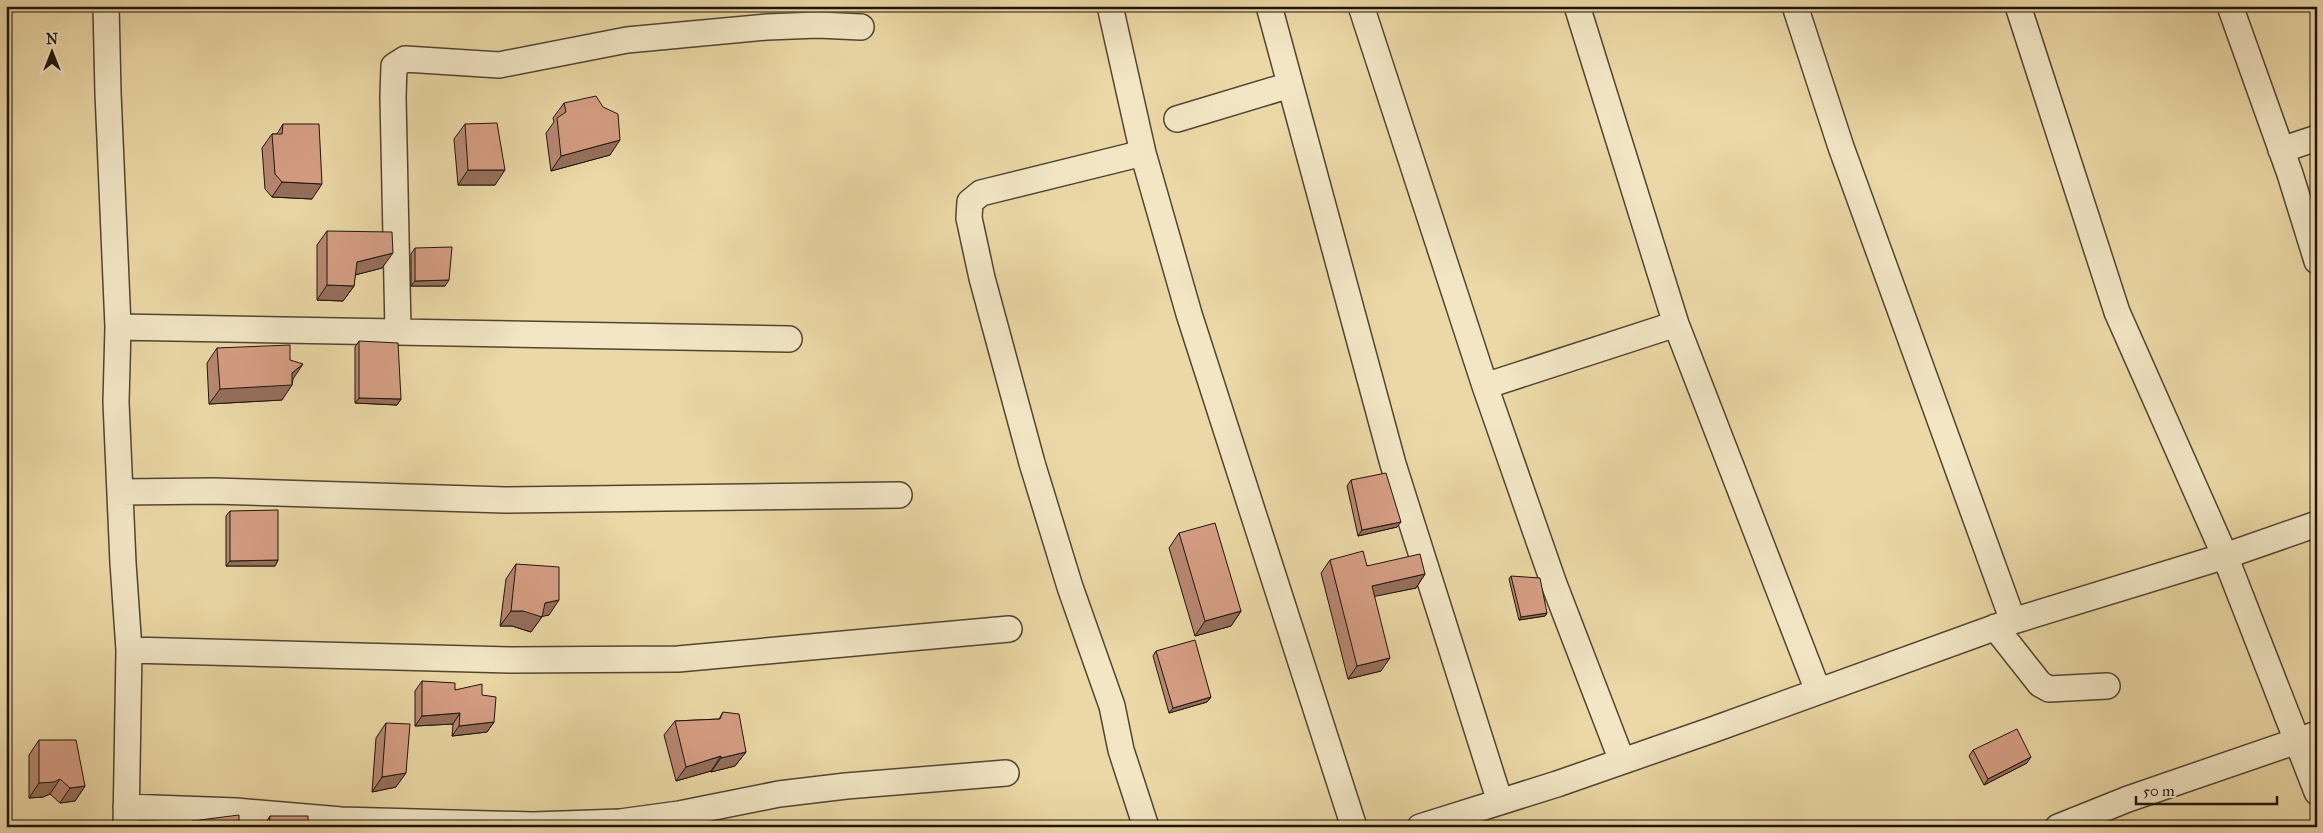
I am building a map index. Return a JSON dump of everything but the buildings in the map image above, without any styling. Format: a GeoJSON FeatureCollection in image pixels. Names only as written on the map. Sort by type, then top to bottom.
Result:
{"type":"FeatureCollection","features":[{"type":"Feature","properties":{"kind":"street"},"geometry":{"type":"LineString","coordinates":[[106,6],[118,327],[116,402],[121,492],[122,563],[129,650],[126,817],[236,811],[341,823],[533,826],[620,822],[678,814],[778,794],[855,785],[1006,773]]}},
{"type":"Feature","properties":{"kind":"street"},"geometry":{"type":"LineString","coordinates":[[1110,6],[1143,153],[1189,314],[1354,827]]}},
{"type":"Feature","properties":{"kind":"street"},"geometry":{"type":"LineString","coordinates":[[1268,6],[1394,464],[1493,812]]}},
{"type":"Feature","properties":{"kind":"street"},"geometry":{"type":"LineString","coordinates":[[1361,6],[1485,386],[1554,584],[1622,761]]}},
{"type":"Feature","properties":{"kind":"street"},"geometry":{"type":"LineString","coordinates":[[1577,6],[1676,324],[1818,691]]}},
{"type":"Feature","properties":{"kind":"street"},"geometry":{"type":"LineString","coordinates":[[1795,6],[1841,147],[2004,624],[2040,684],[2048,689],[2107,686]]}},
{"type":"Feature","properties":{"kind":"street"},"geometry":{"type":"LineString","coordinates":[[2018,6],[2117,312],[2307,737],[2317,792]]}},
{"type":"Feature","properties":{"kind":"street"},"geometry":{"type":"LineString","coordinates":[[2230,6],[2281,150],[2309,209],[2317,261]]}},
{"type":"Feature","properties":{"kind":"street"},"geometry":{"type":"LineString","coordinates":[[398,330],[393,97],[394,66],[399,62],[405,59],[499,65],[627,40],[767,27],[818,25],[861,27]]}},
{"type":"Feature","properties":{"kind":"street"},"geometry":{"type":"LineString","coordinates":[[1177,119],[1290,85]]}},
{"type":"Feature","properties":{"kind":"street"},"geometry":{"type":"LineString","coordinates":[[2281,150],[2317,138]]}},
{"type":"Feature","properties":{"kind":"street"},"geometry":{"type":"LineString","coordinates":[[1143,153],[981,193],[970,202],[969,218],[982,278],[1032,463],[1070,587],[1112,706],[1121,750],[1146,827]]}},
{"type":"Feature","properties":{"kind":"street"},"geometry":{"type":"LineString","coordinates":[[1485,386],[1676,324]]}},
{"type":"Feature","properties":{"kind":"street"},"geometry":{"type":"LineString","coordinates":[[118,327],[398,330],[789,339]]}},
{"type":"Feature","properties":{"kind":"street"},"geometry":{"type":"LineString","coordinates":[[121,492],[213,491],[505,500],[898,495]]}},
{"type":"Feature","properties":{"kind":"street"},"geometry":{"type":"LineString","coordinates":[[1420,827],[1493,812],[1622,761],[2004,624],[2225,556],[2317,524]]}},
{"type":"Feature","properties":{"kind":"street"},"geometry":{"type":"LineString","coordinates":[[129,650],[512,660],[678,659],[1008,629]]}},
{"type":"Feature","properties":{"kind":"street"},"geometry":{"type":"LineString","coordinates":[[2058,827],[2128,799],[2307,737]]}}]}
